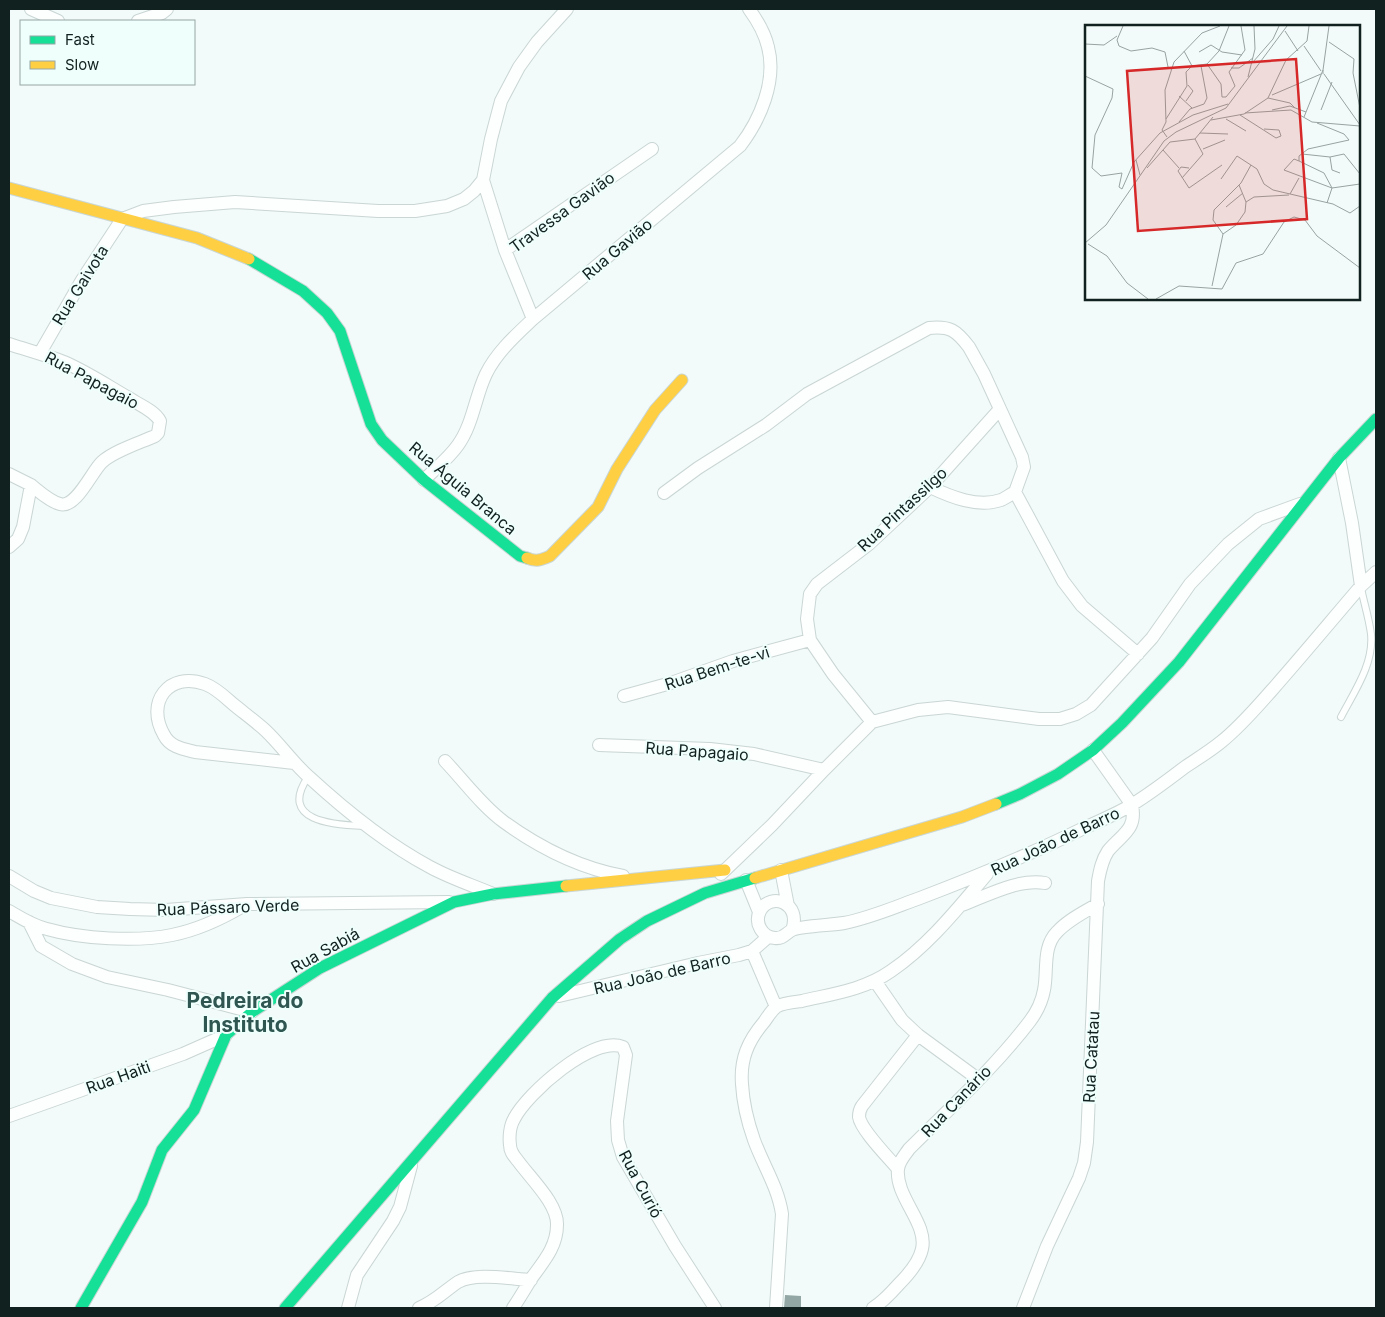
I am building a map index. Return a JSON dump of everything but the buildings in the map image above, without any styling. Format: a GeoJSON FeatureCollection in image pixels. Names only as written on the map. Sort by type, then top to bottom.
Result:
{"type":"FeatureCollection","features":[{"type":"Feature","properties":{"kind":"street"},"geometry":{"type":"LineString","coordinates":[[32,9],[56,20]]}},
{"type":"Feature","properties":{"kind":"street"},"geometry":{"type":"LineString","coordinates":[[141,20],[167,9]]}},
{"type":"Feature","properties":{"kind":"street"},"geometry":{"type":"LineString","coordinates":[[505,250],[483,180],[490,139],[501,101],[519,67],[537,42],[567,9]]}},
{"type":"Feature","properties":{"kind":"street","name":"Rua Gavião"},"geometry":{"type":"LineString","coordinates":[[424,480],[458,445],[466,432],[486,374],[500,351],[532,319],[740,146],[752,131],[764,100],[770,68],[768,47],[757,20],[749,9]]}},
{"type":"Feature","properties":{"kind":"street","name":"Travessa Gavião"},"geometry":{"type":"LineString","coordinates":[[532,319],[505,250],[652,149]]}},
{"type":"Feature","properties":{"kind":"street"},"geometry":{"type":"LineString","coordinates":[[122,219],[150,210],[235,202],[378,212],[415,211],[447,206],[464,199],[483,180]]}},
{"type":"Feature","properties":{"kind":"street","name":"Rua Águia Branca"},"geometry":{"type":"LineString","coordinates":[[9,188],[197,238],[259,264],[303,291],[327,312],[340,331],[371,424],[382,440],[424,480],[520,556],[534,561],[550,556],[598,507],[617,469],[655,410],[682,380]]}},
{"type":"Feature","properties":{"kind":"street","name":"Rua Gaivota"},"geometry":{"type":"LineString","coordinates":[[40,353],[82,280],[122,219]]}},
{"type":"Feature","properties":{"kind":"street"},"geometry":{"type":"LineString","coordinates":[[664,493],[807,394],[929,328],[942,327],[953,330],[962,337],[969,347],[984,374],[1022,457],[1024,467],[1015,492],[1002,500],[974,502],[949,496],[930,486]]}},
{"type":"Feature","properties":{"kind":"street","name":"Rua Papagaio"},"geometry":{"type":"LineString","coordinates":[[9,344],[66,363],[147,409],[157,416],[160,421],[158,433],[155,436],[103,461],[74,500],[68,504],[61,504],[51,500],[31,485]]}},
{"type":"Feature","properties":{"kind":"street","name":"Rua Pintassilgo"},"geometry":{"type":"LineString","coordinates":[[872,722],[833,674],[810,640],[807,606],[810,594],[817,584],[869,544],[930,486],[1000,409]]}},
{"type":"Feature","properties":{"kind":"street"},"geometry":{"type":"LineString","coordinates":[[285,1308],[552,998],[620,938],[647,921],[705,893],[962,817],[1020,794],[1058,774],[1093,750],[1122,723],[1179,662],[1339,458],[1376,419]]}},
{"type":"Feature","properties":{"kind":"street"},"geometry":{"type":"LineString","coordinates":[[1339,458],[1352,523],[1361,586]]}},
{"type":"Feature","properties":{"kind":"street"},"geometry":{"type":"LineString","coordinates":[[9,474],[31,485],[25,521],[12,542]]}},
{"type":"Feature","properties":{"kind":"street"},"geometry":{"type":"LineString","coordinates":[[1015,492],[1063,582],[1082,606],[1138,654]]}},
{"type":"Feature","properties":{"kind":"street"},"geometry":{"type":"LineString","coordinates":[[705,893],[725,870],[772,825],[872,722],[918,710],[948,707],[1039,719],[1060,719],[1076,714],[1090,705],[1152,638],[1190,584],[1228,544],[1259,519],[1305,502]]}},
{"type":"Feature","properties":{"kind":"street","name":"Rua João de Barro"},"geometry":{"type":"LineString","coordinates":[[552,998],[739,955],[752,951],[768,937],[781,938],[792,930],[867,918],[988,873],[1132,805],[1222,742],[1287,673],[1361,586],[1376,572]]}},
{"type":"Feature","properties":{"kind":"street","name":"Rua Bem-te-vi"},"geometry":{"type":"LineString","coordinates":[[624,696],[671,683],[733,661],[810,640]]}},
{"type":"Feature","properties":{"kind":"street"},"geometry":{"type":"LineString","coordinates":[[294,763],[179,749],[167,741],[162,733],[157,708],[160,696],[167,689],[184,682],[206,684],[219,692],[265,730],[308,777],[365,826],[430,868],[493,894]]}},
{"type":"Feature","properties":{"kind":"street","name":"Rua Papagaio"},"geometry":{"type":"LineString","coordinates":[[599,745],[710,749],[754,754],[824,770]]}},
{"type":"Feature","properties":{"kind":"street"},"geometry":{"type":"LineString","coordinates":[[1093,750],[1132,805]]}},
{"type":"Feature","properties":{"kind":"street"},"geometry":{"type":"LineString","coordinates":[[445,761],[504,822],[572,862],[598,871],[636,879]]}},
{"type":"Feature","properties":{"kind":"street","name":"Rua Catatau"},"geometry":{"type":"LineString","coordinates":[[1023,1308],[1084,1163],[1088,1142],[1098,881],[1101,865],[1107,852],[1128,831],[1133,822],[1132,805]]}},
{"type":"Feature","properties":{"kind":"street","name":"Rua Sabiá"},"geometry":{"type":"LineString","coordinates":[[81,1308],[110,1255],[144,1200],[158,1156],[194,1110],[226,1035],[252,1012],[320,968],[454,902],[493,894],[725,870]]}},
{"type":"Feature","properties":{"kind":"street"},"geometry":{"type":"LineString","coordinates":[[781,870],[788,906]]}},
{"type":"Feature","properties":{"kind":"street"},"geometry":{"type":"LineString","coordinates":[[776,1308],[782,1232],[781,1207],[780,1199],[752,1132],[742,1086],[741,1067],[744,1051],[753,1035],[776,1007],[842,992],[875,981],[891,972],[911,956],[988,873]]}},
{"type":"Feature","properties":{"kind":"street","name":"Rua Pássaro Verde"},"geometry":{"type":"LineString","coordinates":[[9,876],[34,891],[51,898],[97,907],[166,910],[247,904],[454,902]]}},
{"type":"Feature","properties":{"kind":"street"},"geometry":{"type":"LineString","coordinates":[[746,880],[759,912]]}},
{"type":"Feature","properties":{"kind":"street"},"geometry":{"type":"LineString","coordinates":[[959,906],[1013,886],[1029,882],[1045,883]]}},
{"type":"Feature","properties":{"kind":"street"},"geometry":{"type":"LineString","coordinates":[[768,937],[762,932],[758,919],[759,912],[764,905],[772,902],[781,902],[794,913],[795,922],[792,930]]}},
{"type":"Feature","properties":{"kind":"street"},"geometry":{"type":"LineString","coordinates":[[9,911],[45,929],[122,938],[172,935],[220,919],[247,904]]}},
{"type":"Feature","properties":{"kind":"street","name":"Rua Canário"},"geometry":{"type":"LineString","coordinates":[[898,1169],[902,1158],[909,1149],[978,1079],[1026,1026],[1039,1006],[1044,991],[1049,943],[1056,932],[1074,918],[1098,904]]}},
{"type":"Feature","properties":{"kind":"street"},"geometry":{"type":"LineString","coordinates":[[29,922],[41,946],[81,967],[107,977],[168,990],[252,1012]]}},
{"type":"Feature","properties":{"kind":"street"},"geometry":{"type":"LineString","coordinates":[[752,951],[776,1007]]}},
{"type":"Feature","properties":{"kind":"street"},"geometry":{"type":"LineString","coordinates":[[875,981],[902,1020],[918,1035],[978,1079]]}},
{"type":"Feature","properties":{"kind":"street","name":"Rua Haiti"},"geometry":{"type":"LineString","coordinates":[[9,1116],[183,1054],[226,1035]]}},
{"type":"Feature","properties":{"kind":"street"},"geometry":{"type":"LineString","coordinates":[[873,1308],[906,1277],[915,1265],[922,1250],[923,1240],[920,1229],[903,1193],[898,1169],[864,1128],[859,1114],[862,1106],[918,1035]]}},
{"type":"Feature","properties":{"kind":"street","name":"Rua Curió"},"geometry":{"type":"LineString","coordinates":[[531,1280],[550,1252],[557,1237],[558,1222],[554,1208],[511,1152],[510,1133],[513,1120],[520,1109],[567,1065],[590,1051],[615,1044],[623,1047],[626,1055],[617,1122],[618,1140],[623,1157],[675,1246],[715,1308]]}},
{"type":"Feature","properties":{"kind":"street"},"geometry":{"type":"LineString","coordinates":[[348,1308],[357,1275],[393,1221],[400,1207],[413,1160]]}},
{"type":"Feature","properties":{"kind":"street"},"geometry":{"type":"LineString","coordinates":[[419,1308],[438,1299],[457,1283],[465,1279],[483,1277],[531,1280],[513,1308]]}},
{"type":"Feature","properties":{"kind":"lane"},"geometry":{"type":"LineString","coordinates":[[1341,718],[1362,678],[1369,659],[1371,634],[1361,586]]}},
{"type":"Feature","properties":{"kind":"lane"},"geometry":{"type":"LineString","coordinates":[[308,777],[300,788],[299,800],[305,814],[319,821],[347,826],[365,826]]}},
{"type":"Feature","properties":{"kind":"traffic: fast"},"geometry":{"type":"LineString","coordinates":[[249,259],[303,291],[327,313],[340,331],[371,424],[382,440],[424,480],[520,556],[527,558]]}},
{"type":"Feature","properties":{"kind":"traffic: fast"},"geometry":{"type":"LineString","coordinates":[[996,804],[1058,774],[1093,750],[1122,723],[1179,662],[1339,458],[1376,419]]}},
{"type":"Feature","properties":{"kind":"traffic: fast"},"geometry":{"type":"LineString","coordinates":[[285,1308],[552,998],[620,939],[647,921],[705,893],[755,878]]}},
{"type":"Feature","properties":{"kind":"traffic: fast"},"geometry":{"type":"LineString","coordinates":[[81,1308],[142,1202],[162,1150],[194,1110],[226,1035],[252,1012],[320,968],[454,902],[493,894],[566,886]]}},
{"type":"Feature","properties":{"kind":"traffic: slow"},"geometry":{"type":"LineString","coordinates":[[9,188],[197,238],[249,259]]}},
{"type":"Feature","properties":{"kind":"traffic: slow"},"geometry":{"type":"LineString","coordinates":[[527,558],[538,560],[550,556],[598,507],[617,469],[655,410],[682,380]]}},
{"type":"Feature","properties":{"kind":"traffic: slow"},"geometry":{"type":"LineString","coordinates":[[755,878],[962,817],[996,804]]}},
{"type":"Feature","properties":{"kind":"traffic: slow"},"geometry":{"type":"LineString","coordinates":[[566,886],[725,870]]}},
{"type":"Feature","properties":{"kind":"district","name":"Pedreira do Instituto"},"geometry":{"type":"Point","coordinates":[245,1013]}}]}
